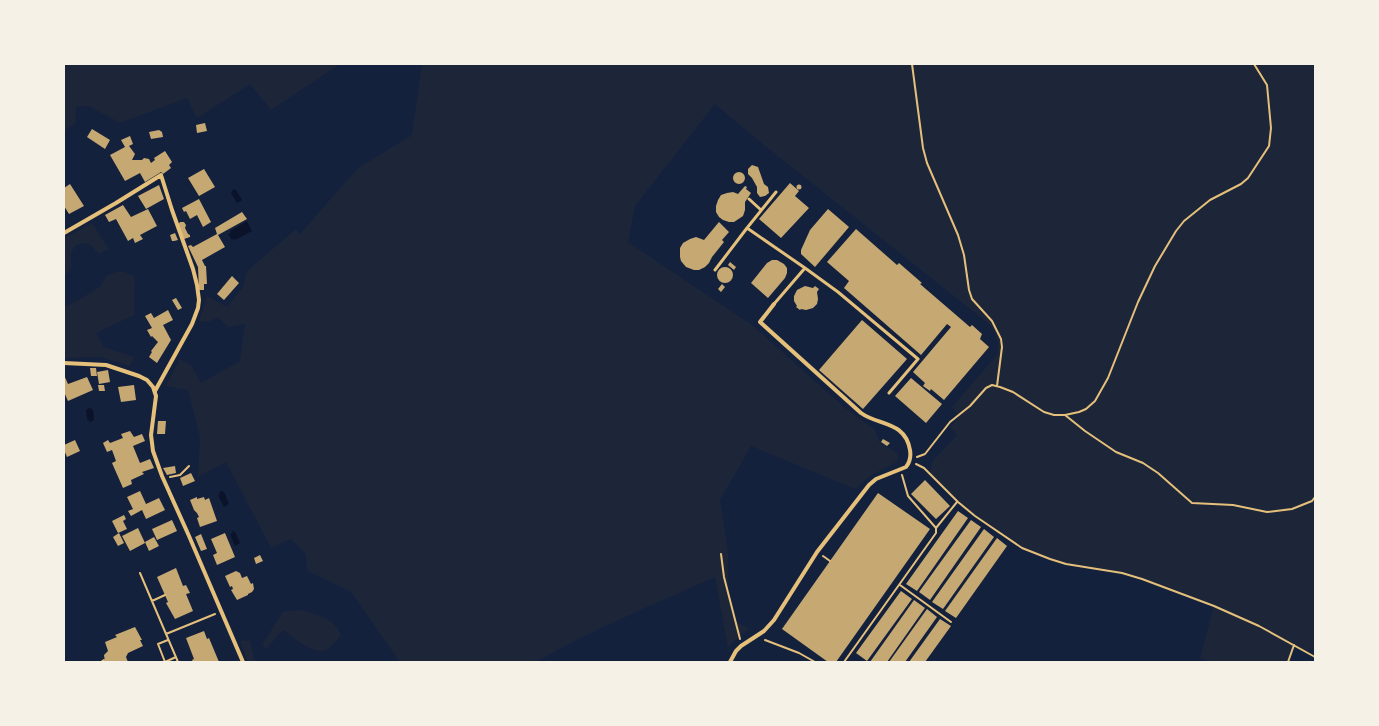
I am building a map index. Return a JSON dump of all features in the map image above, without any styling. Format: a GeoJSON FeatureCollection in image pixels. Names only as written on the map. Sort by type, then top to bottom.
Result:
{"type":"FeatureCollection","features":[{"type":"Feature","properties":{"kind":"street"},"geometry":{"type":"LineString","coordinates":[[64,233],[161,175],[193,269],[199,300],[198,308],[192,324],[155,391]]}},
{"type":"Feature","properties":{"kind":"street"},"geometry":{"type":"LineString","coordinates":[[730,662],[736,651],[741,646],[764,631],[774,620],[817,552],[865,489],[876,479],[908,466],[910,460],[908,444],[898,429],[871,419],[861,413],[760,322],[774,304]]}},
{"type":"Feature","properties":{"kind":"street"},"geometry":{"type":"LineString","coordinates":[[64,363],[106,365],[147,380],[155,391],[156,401],[151,441],[153,451],[163,480],[243,662]]}},
{"type":"Feature","properties":{"kind":"lane"},"geometry":{"type":"LineString","coordinates":[[715,270],[776,192]]}},
{"type":"Feature","properties":{"kind":"lane"},"geometry":{"type":"LineString","coordinates":[[749,199],[761,210]]}},
{"type":"Feature","properties":{"kind":"lane"},"geometry":{"type":"LineString","coordinates":[[747,228],[838,292],[918,359],[889,393]]}},
{"type":"Feature","properties":{"kind":"lane"},"geometry":{"type":"LineString","coordinates":[[774,304],[805,268]]}},
{"type":"Feature","properties":{"kind":"path"},"geometry":{"type":"LineString","coordinates":[[912,64],[923,148],[927,163],[958,236],[964,255],[969,290],[972,299],[992,320],[1000,339],[1002,347],[997,386]]}},
{"type":"Feature","properties":{"kind":"path"},"geometry":{"type":"LineString","coordinates":[[925,454],[950,422],[970,406],[986,388],[992,385],[1013,392],[1044,412],[1054,415],[1065,415],[1079,412],[1086,409],[1095,401],[1104,387],[1138,302],[1155,266],[1176,231],[1184,220],[1210,200],[1241,184],[1248,178],[1269,146],[1271,128],[1267,85],[1254,64]]}},
{"type":"Feature","properties":{"kind":"path"},"geometry":{"type":"LineString","coordinates":[[1065,415],[1085,431],[1116,452],[1143,463],[1158,473],[1192,503],[1233,505],[1267,512],[1292,509],[1312,501],[1315,497]]}},
{"type":"Feature","properties":{"kind":"path"},"geometry":{"type":"LineString","coordinates":[[910,460],[924,468],[958,502],[975,516],[1012,542],[1037,554],[1066,564],[1100,568],[1142,579],[1214,606],[1259,626],[1315,658]]}},
{"type":"Feature","properties":{"kind":"path"},"geometry":{"type":"LineString","coordinates":[[163,480],[180,474],[189,466]]}},
{"type":"Feature","properties":{"kind":"path"},"geometry":{"type":"LineString","coordinates":[[901,470],[908,496],[936,528]]}},
{"type":"Feature","properties":{"kind":"path"},"geometry":{"type":"LineString","coordinates":[[844,662],[936,533],[936,528],[958,502]]}},
{"type":"Feature","properties":{"kind":"path"},"geometry":{"type":"LineString","coordinates":[[721,554],[724,577],[741,646]]}},
{"type":"Feature","properties":{"kind":"path"},"geometry":{"type":"LineString","coordinates":[[140,573],[178,662]]}},
{"type":"Feature","properties":{"kind":"path"},"geometry":{"type":"LineString","coordinates":[[900,585],[951,622]]}},
{"type":"Feature","properties":{"kind":"path"},"geometry":{"type":"LineString","coordinates":[[152,601],[165,595]]}},
{"type":"Feature","properties":{"kind":"path"},"geometry":{"type":"LineString","coordinates":[[166,634],[222,612]]}},
{"type":"Feature","properties":{"kind":"path"},"geometry":{"type":"LineString","coordinates":[[756,637],[781,646],[815,662]]}},
{"type":"Feature","properties":{"kind":"path"},"geometry":{"type":"LineString","coordinates":[[168,640],[158,644],[165,662],[176,657]]}},
{"type":"Feature","properties":{"kind":"path"},"geometry":{"type":"LineString","coordinates":[[1288,662],[1294,645]]}},
{"type":"Feature","properties":{"kind":"shaded area"},"geometry":{"type":"Polygon","coordinates":[[[64,64],[340,64],[271,110],[250,84],[197,118],[187,98],[120,123],[89,106],[76,107],[75,124],[64,131],[64,64]]]}},
{"type":"Feature","properties":{"kind":"shaded area"},"geometry":{"type":"Polygon","coordinates":[[[422,64],[1315,64],[1315,649],[1304,651],[1294,645],[1288,662],[1210,662],[1200,658],[1214,606],[1142,579],[1122,573],[1066,564],[1022,548],[958,502],[930,473],[932,462],[957,435],[950,427],[959,417],[952,407],[997,355],[998,342],[994,331],[989,324],[759,141],[715,104],[635,206],[628,242],[752,325],[844,407],[875,430],[880,443],[896,452],[898,455],[897,462],[870,476],[855,489],[751,446],[720,500],[728,553],[728,590],[736,621],[749,629],[728,648],[715,577],[602,628],[536,662],[400,662],[351,592],[308,571],[305,553],[291,539],[271,548],[226,462],[198,477],[200,437],[188,390],[166,386],[180,359],[191,365],[201,383],[240,361],[245,324],[228,327],[218,317],[208,322],[199,321],[207,296],[227,307],[243,287],[247,271],[296,229],[299,235],[358,168],[412,135],[422,64]]]}},
{"type":"Feature","properties":{"kind":"shaded area"},"geometry":{"type":"Polygon","coordinates":[[[233,189],[236,190],[242,200],[237,203],[231,193],[233,189]]]}},
{"type":"Feature","properties":{"kind":"shaded area"},"geometry":{"type":"Polygon","coordinates":[[[247,221],[252,231],[235,240],[232,240],[228,234],[231,233],[230,231],[247,221]]]}},
{"type":"Feature","properties":{"kind":"shaded area"},"geometry":{"type":"Polygon","coordinates":[[[92,223],[109,249],[98,254],[87,243],[76,245],[71,254],[72,266],[64,275],[64,238],[92,223]]]}},
{"type":"Feature","properties":{"kind":"shaded area"},"geometry":{"type":"Polygon","coordinates":[[[116,272],[125,272],[135,277],[134,315],[96,333],[104,347],[134,357],[130,366],[100,357],[64,358],[64,307],[101,286],[106,276],[116,272]]]}},
{"type":"Feature","properties":{"kind":"shaded area"},"geometry":{"type":"Polygon","coordinates":[[[90,408],[93,410],[94,419],[90,422],[87,419],[86,411],[90,408]]]}},
{"type":"Feature","properties":{"kind":"shaded area"},"geometry":{"type":"Polygon","coordinates":[[[219,492],[224,492],[229,504],[224,507],[218,495],[220,494],[219,492]]]}},
{"type":"Feature","properties":{"kind":"shaded area"},"geometry":{"type":"Polygon","coordinates":[[[232,530],[235,532],[240,543],[235,546],[230,534],[233,533],[232,530]]]}},
{"type":"Feature","properties":{"kind":"shaded area"},"geometry":{"type":"Polygon","coordinates":[[[299,610],[329,620],[338,629],[341,635],[328,649],[323,651],[305,645],[283,630],[266,649],[262,645],[283,612],[299,610]]]}},
{"type":"Feature","properties":{"kind":"shaded area"},"geometry":{"type":"Polygon","coordinates":[[[250,640],[255,662],[248,662],[240,641],[250,640]]]}},
{"type":"Feature","properties":{"kind":"building"},"geometry":{"type":"Polygon","coordinates":[[[205,123],[207,131],[197,133],[196,125],[205,123]]]}},
{"type":"Feature","properties":{"kind":"building"},"geometry":{"type":"Polygon","coordinates":[[[92,129],[110,140],[105,149],[87,137],[92,129]]]}},
{"type":"Feature","properties":{"kind":"building"},"geometry":{"type":"Polygon","coordinates":[[[159,130],[162,132],[163,137],[151,139],[149,132],[159,130]]]}},
{"type":"Feature","properties":{"kind":"building"},"geometry":{"type":"Polygon","coordinates":[[[130,136],[133,144],[129,146],[135,154],[132,160],[142,160],[144,158],[149,159],[151,163],[155,160],[154,158],[165,151],[172,162],[169,165],[171,168],[163,174],[161,172],[145,182],[140,173],[125,181],[110,155],[125,147],[121,140],[130,136]]]}},
{"type":"Feature","properties":{"kind":"building"},"geometry":{"type":"Polygon","coordinates":[[[752,165],[758,167],[764,184],[768,187],[769,193],[765,196],[760,197],[757,193],[757,187],[748,174],[748,169],[752,165]]]}},
{"type":"Feature","properties":{"kind":"building"},"geometry":{"type":"Polygon","coordinates":[[[204,169],[215,187],[199,196],[188,178],[204,169]]]}},
{"type":"Feature","properties":{"kind":"building"},"geometry":{"type":"Polygon","coordinates":[[[737,172],[741,172],[745,178],[741,184],[737,184],[733,180],[733,176],[737,172]]]}},
{"type":"Feature","properties":{"kind":"building"},"geometry":{"type":"Polygon","coordinates":[[[790,183],[799,191],[795,196],[809,208],[781,238],[759,219],[790,183]]]}},
{"type":"Feature","properties":{"kind":"building"},"geometry":{"type":"Polygon","coordinates":[[[70,184],[84,206],[69,214],[64,206],[64,188],[70,184]]]}},
{"type":"Feature","properties":{"kind":"building"},"geometry":{"type":"Polygon","coordinates":[[[159,185],[164,199],[146,209],[138,196],[159,185]]]}},
{"type":"Feature","properties":{"kind":"building"},"geometry":{"type":"Polygon","coordinates":[[[797,185],[801,185],[801,189],[797,189],[797,185]]]}},
{"type":"Feature","properties":{"kind":"building"},"geometry":{"type":"Polygon","coordinates":[[[745,186],[751,193],[745,202],[743,216],[734,222],[723,220],[716,212],[716,206],[721,195],[733,192],[738,194],[745,186]]]}},
{"type":"Feature","properties":{"kind":"building"},"geometry":{"type":"Polygon","coordinates":[[[199,199],[211,222],[203,227],[197,215],[190,219],[186,211],[184,212],[182,208],[199,199]]]}},
{"type":"Feature","properties":{"kind":"building"},"geometry":{"type":"Polygon","coordinates":[[[123,205],[131,217],[148,209],[157,226],[140,235],[143,239],[135,243],[133,238],[128,241],[116,219],[109,222],[105,215],[123,205]]]}},
{"type":"Feature","properties":{"kind":"building"},"geometry":{"type":"Polygon","coordinates":[[[828,209],[849,227],[815,267],[801,254],[801,250],[810,230],[828,209]]]}},
{"type":"Feature","properties":{"kind":"building"},"geometry":{"type":"Polygon","coordinates":[[[242,212],[247,219],[218,235],[225,247],[202,260],[206,266],[207,284],[204,284],[204,290],[199,290],[198,267],[188,246],[191,245],[193,247],[217,234],[215,228],[242,212]]]}},
{"type":"Feature","properties":{"kind":"building"},"geometry":{"type":"Polygon","coordinates":[[[180,222],[184,222],[186,225],[185,228],[190,237],[184,239],[178,225],[180,222]]]}},
{"type":"Feature","properties":{"kind":"building"},"geometry":{"type":"Polygon","coordinates":[[[719,222],[729,232],[722,240],[724,242],[709,263],[699,270],[686,267],[681,261],[680,257],[680,248],[683,243],[696,237],[704,240],[719,222]]]}},
{"type":"Feature","properties":{"kind":"building"},"geometry":{"type":"Polygon","coordinates":[[[856,229],[897,265],[899,263],[922,283],[920,284],[970,327],[972,325],[982,334],[980,339],[989,347],[944,400],[931,389],[930,391],[923,386],[925,383],[913,372],[951,327],[947,324],[921,355],[844,288],[849,281],[827,262],[856,229]]]}},
{"type":"Feature","properties":{"kind":"building"},"geometry":{"type":"Polygon","coordinates":[[[175,233],[178,240],[172,241],[170,235],[175,233]]]}},
{"type":"Feature","properties":{"kind":"building"},"geometry":{"type":"Polygon","coordinates":[[[772,260],[777,260],[784,264],[787,268],[787,273],[785,278],[768,298],[751,283],[767,263],[772,260]]]}},
{"type":"Feature","properties":{"kind":"building"},"geometry":{"type":"Polygon","coordinates":[[[730,262],[736,267],[734,270],[728,265],[730,262]]]}},
{"type":"Feature","properties":{"kind":"building"},"geometry":{"type":"Polygon","coordinates":[[[725,267],[731,269],[733,275],[731,281],[725,283],[719,281],[717,275],[719,269],[725,267]]]}},
{"type":"Feature","properties":{"kind":"building"},"geometry":{"type":"Polygon","coordinates":[[[232,276],[239,283],[224,300],[217,294],[232,276]]]}},
{"type":"Feature","properties":{"kind":"building"},"geometry":{"type":"Polygon","coordinates":[[[722,284],[725,287],[721,292],[718,289],[722,284]]]}},
{"type":"Feature","properties":{"kind":"building"},"geometry":{"type":"Polygon","coordinates":[[[805,286],[813,288],[815,286],[819,289],[817,292],[817,304],[813,308],[800,310],[796,307],[794,296],[797,290],[805,286]]]}},
{"type":"Feature","properties":{"kind":"building"},"geometry":{"type":"Polygon","coordinates":[[[176,298],[182,308],[178,310],[172,300],[176,298]]]}},
{"type":"Feature","properties":{"kind":"building"},"geometry":{"type":"Polygon","coordinates":[[[168,310],[173,320],[163,325],[171,340],[157,363],[149,357],[152,352],[151,351],[158,342],[152,336],[151,337],[147,330],[152,328],[145,316],[151,313],[154,318],[168,310]]]}},
{"type":"Feature","properties":{"kind":"building"},"geometry":{"type":"Polygon","coordinates":[[[862,320],[907,359],[863,409],[819,370],[862,320]]]}},
{"type":"Feature","properties":{"kind":"building"},"geometry":{"type":"Polygon","coordinates":[[[90,368],[96,368],[97,376],[91,376],[90,368]]]}},
{"type":"Feature","properties":{"kind":"building"},"geometry":{"type":"Polygon","coordinates":[[[108,370],[110,382],[99,384],[97,372],[108,370]]]}},
{"type":"Feature","properties":{"kind":"building"},"geometry":{"type":"Polygon","coordinates":[[[64,375],[68,384],[87,377],[93,390],[68,401],[64,392],[64,375]]]}},
{"type":"Feature","properties":{"kind":"building"},"geometry":{"type":"Polygon","coordinates":[[[911,378],[942,404],[926,423],[895,396],[911,378]]]}},
{"type":"Feature","properties":{"kind":"building"},"geometry":{"type":"Polygon","coordinates":[[[98,385],[104,385],[105,391],[99,391],[98,385]]]}},
{"type":"Feature","properties":{"kind":"building"},"geometry":{"type":"Polygon","coordinates":[[[134,385],[136,400],[121,402],[118,387],[134,385]]]}},
{"type":"Feature","properties":{"kind":"building"},"geometry":{"type":"Polygon","coordinates":[[[158,421],[166,421],[165,434],[157,434],[158,421]]]}},
{"type":"Feature","properties":{"kind":"building"},"geometry":{"type":"Polygon","coordinates":[[[130,431],[134,437],[142,434],[145,441],[133,446],[140,463],[150,459],[154,468],[142,472],[144,474],[131,480],[132,484],[123,488],[112,463],[116,461],[112,450],[107,452],[103,443],[108,440],[110,443],[123,438],[121,434],[130,431]]]}},
{"type":"Feature","properties":{"kind":"building"},"geometry":{"type":"Polygon","coordinates":[[[883,439],[890,443],[887,446],[881,442],[883,439]]]}},
{"type":"Feature","properties":{"kind":"building"},"geometry":{"type":"Polygon","coordinates":[[[75,440],[80,451],[67,457],[64,450],[64,445],[75,440]]]}},
{"type":"Feature","properties":{"kind":"building"},"geometry":{"type":"Polygon","coordinates":[[[175,466],[176,473],[167,475],[163,468],[175,466]]]}},
{"type":"Feature","properties":{"kind":"building"},"geometry":{"type":"Polygon","coordinates":[[[191,473],[195,481],[183,486],[180,478],[191,473]]]}},
{"type":"Feature","properties":{"kind":"building"},"geometry":{"type":"Polygon","coordinates":[[[925,480],[950,506],[936,519],[911,494],[925,480]]]}},
{"type":"Feature","properties":{"kind":"building"},"geometry":{"type":"Polygon","coordinates":[[[140,491],[146,504],[159,498],[165,510],[146,519],[142,510],[131,516],[128,511],[133,509],[127,497],[140,491]]]}},
{"type":"Feature","properties":{"kind":"building"},"geometry":{"type":"Polygon","coordinates":[[[878,493],[930,529],[836,662],[828,662],[782,629],[878,493]]]}},
{"type":"Feature","properties":{"kind":"building"},"geometry":{"type":"Polygon","coordinates":[[[197,497],[197,499],[204,497],[205,500],[209,498],[217,521],[200,527],[197,518],[199,517],[190,500],[197,497]]]}},
{"type":"Feature","properties":{"kind":"building"},"geometry":{"type":"Polygon","coordinates":[[[958,511],[968,518],[917,591],[906,584],[958,511]]]}},
{"type":"Feature","properties":{"kind":"building"},"geometry":{"type":"Polygon","coordinates":[[[124,515],[126,519],[123,521],[127,529],[118,533],[112,521],[124,515]]]}},
{"type":"Feature","properties":{"kind":"building"},"geometry":{"type":"Polygon","coordinates":[[[172,520],[177,531],[157,540],[152,529],[172,520]]]}},
{"type":"Feature","properties":{"kind":"building"},"geometry":{"type":"Polygon","coordinates":[[[971,520],[981,527],[930,600],[919,592],[971,520]]]}},
{"type":"Feature","properties":{"kind":"building"},"geometry":{"type":"Polygon","coordinates":[[[138,528],[145,543],[130,551],[122,536],[138,528]]]}},
{"type":"Feature","properties":{"kind":"building"},"geometry":{"type":"Polygon","coordinates":[[[984,529],[994,537],[943,609],[932,602],[984,529]]]}},
{"type":"Feature","properties":{"kind":"building"},"geometry":{"type":"Polygon","coordinates":[[[119,533],[124,543],[118,546],[113,537],[119,533]]]}},
{"type":"Feature","properties":{"kind":"building"},"geometry":{"type":"Polygon","coordinates":[[[225,533],[235,557],[217,565],[213,555],[217,553],[211,539],[225,533]]]}},
{"type":"Feature","properties":{"kind":"building"},"geometry":{"type":"Polygon","coordinates":[[[201,534],[207,549],[201,551],[195,537],[201,534]]]}},
{"type":"Feature","properties":{"kind":"building"},"geometry":{"type":"Polygon","coordinates":[[[154,537],[159,546],[149,551],[145,542],[154,537]]]}},
{"type":"Feature","properties":{"kind":"building"},"geometry":{"type":"Polygon","coordinates":[[[997,538],[1007,546],[956,618],[945,611],[997,538]]]}},
{"type":"Feature","properties":{"kind":"building"},"geometry":{"type":"Polygon","coordinates":[[[260,555],[263,561],[256,564],[254,558],[260,555]]]}},
{"type":"Feature","properties":{"kind":"building"},"geometry":{"type":"Polygon","coordinates":[[[176,568],[183,586],[186,585],[190,593],[186,594],[193,611],[175,619],[166,603],[168,602],[157,577],[176,568]]]}},
{"type":"Feature","properties":{"kind":"building"},"geometry":{"type":"Polygon","coordinates":[[[236,571],[240,573],[242,578],[247,576],[251,584],[253,583],[254,589],[248,595],[237,600],[231,590],[233,589],[232,586],[230,587],[225,576],[236,571]]]}},
{"type":"Feature","properties":{"kind":"building"},"geometry":{"type":"Polygon","coordinates":[[[901,591],[912,599],[867,661],[856,653],[901,591]]]}},
{"type":"Feature","properties":{"kind":"building"},"geometry":{"type":"Polygon","coordinates":[[[914,600],[925,608],[887,662],[870,662],[914,600]]]}},
{"type":"Feature","properties":{"kind":"building"},"geometry":{"type":"Polygon","coordinates":[[[927,609],[937,617],[905,662],[889,662],[927,609]]]}},
{"type":"Feature","properties":{"kind":"building"},"geometry":{"type":"Polygon","coordinates":[[[940,619],[951,626],[925,662],[909,662],[940,619]]]}},
{"type":"Feature","properties":{"kind":"building"},"geometry":{"type":"Polygon","coordinates":[[[135,627],[142,640],[140,640],[143,646],[128,653],[126,657],[128,662],[105,662],[104,655],[108,651],[105,642],[117,637],[115,635],[135,627]]]}},
{"type":"Feature","properties":{"kind":"building"},"geometry":{"type":"Polygon","coordinates":[[[204,631],[207,639],[209,638],[219,662],[193,662],[192,660],[194,659],[186,638],[204,631]]]}}]}
